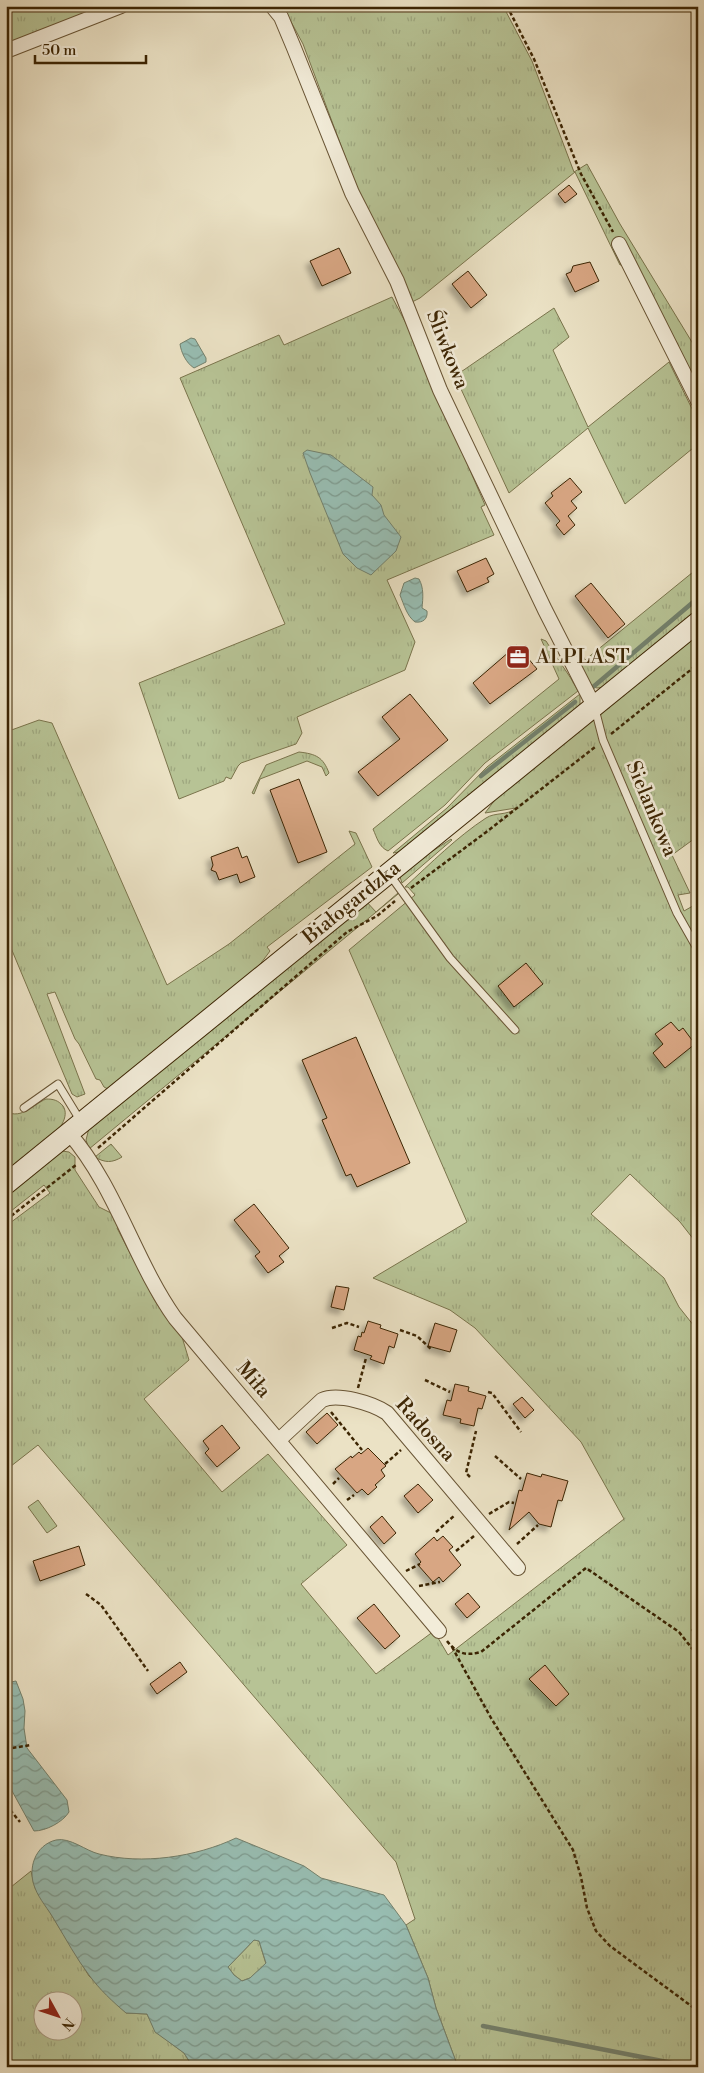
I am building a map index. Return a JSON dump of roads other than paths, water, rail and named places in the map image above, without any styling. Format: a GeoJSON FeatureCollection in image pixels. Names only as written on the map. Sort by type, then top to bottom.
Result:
{"type":"FeatureCollection","features":[{"type":"Feature","properties":{"kind":"main road","name":"Białogardzka"},"geometry":{"type":"LineString","coordinates":[[6,1184],[698,622]]}},
{"type":"Feature","properties":{"kind":"street"},"geometry":{"type":"LineString","coordinates":[[6,51],[121,6]]}},
{"type":"Feature","properties":{"kind":"street","name":"Śliwkowa"},"geometry":{"type":"LineString","coordinates":[[272,6],[281,17],[291,40],[352,193],[397,281],[440,390],[545,610],[594,706]]}},
{"type":"Feature","properties":{"kind":"street"},"geometry":{"type":"LineString","coordinates":[[619,244],[698,401]]}},
{"type":"Feature","properties":{"kind":"street","name":"Miła"},"geometry":{"type":"LineString","coordinates":[[76,1128],[86,1158],[103,1182],[160,1298],[194,1341],[439,1631]]}},
{"type":"Feature","properties":{"kind":"street","name":"Radosna"},"geometry":{"type":"LineString","coordinates":[[279,1440],[322,1400],[330,1397],[354,1401],[380,1409],[387,1413],[518,1568]]}},
{"type":"Feature","properties":{"kind":"lane","name":"Sielankowa"},"geometry":{"type":"LineString","coordinates":[[594,706],[604,740],[677,913],[698,950]]}},
{"type":"Feature","properties":{"kind":"lane"},"geometry":{"type":"LineString","coordinates":[[388,873],[450,958],[515,1030]]}},
{"type":"Feature","properties":{"kind":"lane"},"geometry":{"type":"LineString","coordinates":[[24,1108],[58,1084],[76,1128]]}},
{"type":"Feature","properties":{"kind":"water"},"geometry":{"type":"Polygon","coordinates":[[[191,338],[195,339],[206,358],[206,362],[194,368],[184,357],[180,344],[191,338]]]}},
{"type":"Feature","properties":{"kind":"water"},"geometry":{"type":"Polygon","coordinates":[[[307,450],[331,455],[373,487],[372,495],[381,505],[384,515],[401,537],[396,551],[371,575],[357,568],[343,554],[303,453],[307,450]]]}},
{"type":"Feature","properties":{"kind":"water"},"geometry":{"type":"Polygon","coordinates":[[[415,578],[421,582],[423,593],[422,608],[427,611],[426,618],[418,622],[415,622],[410,617],[400,595],[404,583],[415,578]]]}},
{"type":"Feature","properties":{"kind":"water"},"geometry":{"type":"Polygon","coordinates":[[[16,1681],[23,1699],[25,1711],[24,1728],[27,1748],[67,1800],[69,1812],[49,1828],[39,1831],[34,1831],[6,1780],[6,1683],[16,1681]]]}},
{"type":"Feature","properties":{"kind":"water"},"geometry":{"type":"Polygon","coordinates":[[[236,1838],[304,1866],[321,1878],[384,1895],[406,1925],[428,1978],[436,2008],[458,2067],[193,2067],[184,2053],[155,2032],[147,2014],[126,2013],[97,1985],[80,1962],[37,1892],[33,1881],[33,1866],[38,1852],[56,1840],[67,1840],[99,1854],[133,1859],[169,1857],[220,1845],[236,1838]],[[254,1940],[228,1967],[242,1981],[250,1978],[266,1963],[259,1941],[254,1940]]]}},
{"type":"Feature","properties":{"kind":"waterway"},"geometry":{"type":"LineString","coordinates":[[593,687],[698,598]]}},
{"type":"Feature","properties":{"kind":"waterway"},"geometry":{"type":"LineString","coordinates":[[481,776],[575,702]]}},
{"type":"Feature","properties":{"kind":"waterway"},"geometry":{"type":"LineString","coordinates":[[483,2026],[693,2067]]}},
{"type":"Feature","properties":{"kind":"place","name":"ALPLAST"},"geometry":{"type":"Point","coordinates":[518,657]}}]}
